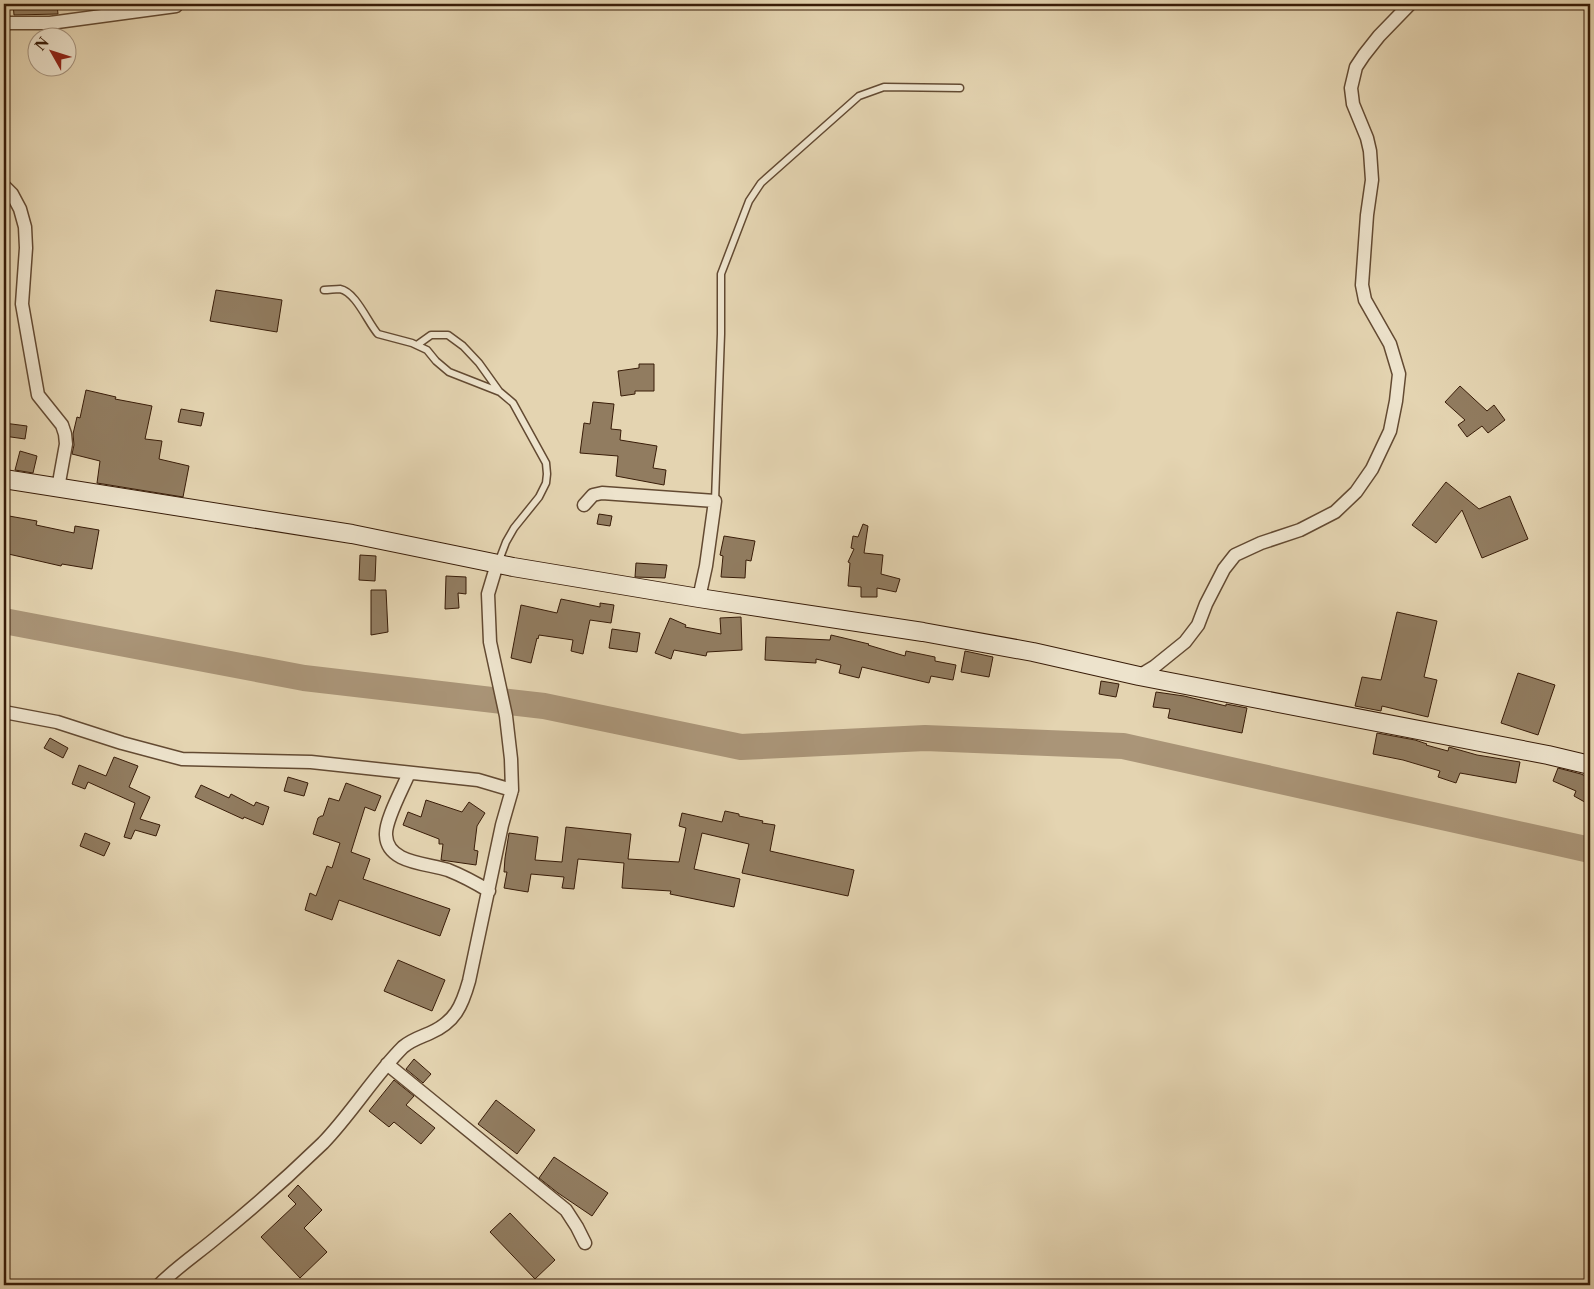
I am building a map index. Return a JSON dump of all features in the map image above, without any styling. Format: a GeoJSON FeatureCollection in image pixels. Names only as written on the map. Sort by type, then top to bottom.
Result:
{"type":"FeatureCollection","features":[{"type":"Feature","properties":{"kind":"main road"},"geometry":{"type":"LineString","coordinates":[[4,479],[352,534],[497,564],[699,598],[932,633],[1033,652],[1139,676],[1548,755],[1590,765]]}},
{"type":"Feature","properties":{"kind":"street"},"geometry":{"type":"LineString","coordinates":[[1139,676],[1186,642],[1198,625],[1206,604],[1224,569],[1235,555],[1261,543],[1300,530],[1335,512],[1356,492],[1372,469],[1390,431],[1399,374],[1390,344],[1365,300],[1362,286],[1367,215],[1372,180],[1370,150],[1353,104],[1351,88],[1356,67],[1364,54],[1410,4]]}},
{"type":"Feature","properties":{"kind":"street"},"geometry":{"type":"LineString","coordinates":[[4,24],[50,23],[176,6]]}},
{"type":"Feature","properties":{"kind":"street"},"geometry":{"type":"LineString","coordinates":[[4,186],[12,194],[20,209],[25,227],[26,248],[22,304],[38,395],[62,425],[65,434],[66,444],[58,488]]}},
{"type":"Feature","properties":{"kind":"street"},"geometry":{"type":"LineString","coordinates":[[584,505],[592,495],[602,493],[715,501],[706,566],[699,598]]}},
{"type":"Feature","properties":{"kind":"street"},"geometry":{"type":"LineString","coordinates":[[159,1285],[259,1202],[322,1144],[342,1123],[387,1064],[406,1045],[443,1026],[455,1015],[464,1001],[490,891],[502,825],[512,790],[506,716],[490,642],[488,594],[497,564]]}},
{"type":"Feature","properties":{"kind":"street"},"geometry":{"type":"LineString","coordinates":[[4,712],[57,722],[122,743],[182,759],[311,762],[478,780],[512,790]]}},
{"type":"Feature","properties":{"kind":"street"},"geometry":{"type":"LineString","coordinates":[[409,773],[388,822],[387,844],[404,858],[465,876],[490,891]]}},
{"type":"Feature","properties":{"kind":"street"},"geometry":{"type":"LineString","coordinates":[[387,1064],[566,1210],[577,1227],[584,1244]]}},
{"type":"Feature","properties":{"kind":"lane"},"geometry":{"type":"LineString","coordinates":[[715,501],[721,334],[721,274],[754,191],[859,96],[884,87],[960,88]]}},
{"type":"Feature","properties":{"kind":"lane"},"geometry":{"type":"LineString","coordinates":[[324,290],[341,289],[351,296],[378,334],[427,350],[449,372],[500,392]]}},
{"type":"Feature","properties":{"kind":"lane"},"geometry":{"type":"LineString","coordinates":[[416,345],[431,335],[448,335],[463,346],[479,363],[500,392],[513,403],[546,463],[546,483],[540,497],[510,535],[497,564]]}},
{"type":"Feature","properties":{"kind":"building"},"geometry":{"type":"Polygon","coordinates":[[[13,4],[57,4],[58,14],[14,15],[13,4]]]}},
{"type":"Feature","properties":{"kind":"building"},"geometry":{"type":"Polygon","coordinates":[[[216,290],[282,300],[277,332],[210,321],[216,290]]]}},
{"type":"Feature","properties":{"kind":"building"},"geometry":{"type":"Polygon","coordinates":[[[639,364],[654,364],[654,391],[635,391],[635,394],[621,396],[618,371],[639,368],[639,364]]]}},
{"type":"Feature","properties":{"kind":"building"},"geometry":{"type":"Polygon","coordinates":[[[1460,386],[1487,411],[1494,405],[1505,420],[1488,433],[1482,426],[1467,437],[1458,425],[1465,420],[1445,402],[1460,386]]]}},
{"type":"Feature","properties":{"kind":"building"},"geometry":{"type":"Polygon","coordinates":[[[86,390],[116,397],[115,399],[152,406],[145,439],[162,441],[159,459],[189,466],[183,497],[97,483],[100,461],[72,454],[74,445],[73,434],[77,417],[80,418],[86,390]]]}},
{"type":"Feature","properties":{"kind":"building"},"geometry":{"type":"Polygon","coordinates":[[[593,402],[614,404],[611,429],[621,430],[620,440],[657,446],[653,468],[666,470],[664,485],[616,476],[618,456],[580,453],[584,423],[590,424],[593,402]]]}},
{"type":"Feature","properties":{"kind":"building"},"geometry":{"type":"Polygon","coordinates":[[[181,409],[204,413],[201,426],[178,422],[181,409]]]}},
{"type":"Feature","properties":{"kind":"building"},"geometry":{"type":"Polygon","coordinates":[[[4,423],[27,426],[25,439],[4,436],[4,423]]]}},
{"type":"Feature","properties":{"kind":"building"},"geometry":{"type":"Polygon","coordinates":[[[20,451],[37,456],[33,473],[15,470],[20,451]]]}},
{"type":"Feature","properties":{"kind":"building"},"geometry":{"type":"Polygon","coordinates":[[[1446,482],[1479,509],[1510,496],[1528,539],[1482,558],[1462,510],[1436,543],[1412,525],[1446,482]]]}},
{"type":"Feature","properties":{"kind":"building"},"geometry":{"type":"Polygon","coordinates":[[[599,514],[612,516],[610,526],[597,524],[599,514]]]}},
{"type":"Feature","properties":{"kind":"building"},"geometry":{"type":"Polygon","coordinates":[[[9,516],[37,521],[36,525],[74,533],[75,526],[99,530],[92,569],[62,564],[61,566],[4,553],[9,516]]]}},
{"type":"Feature","properties":{"kind":"building"},"geometry":{"type":"Polygon","coordinates":[[[863,524],[868,526],[864,553],[883,555],[881,574],[900,579],[896,592],[877,588],[877,597],[861,597],[861,587],[848,586],[850,563],[848,562],[854,549],[851,548],[853,536],[858,537],[863,524]]]}},
{"type":"Feature","properties":{"kind":"building"},"geometry":{"type":"Polygon","coordinates":[[[724,536],[755,541],[751,561],[746,560],[745,578],[721,577],[723,556],[720,555],[724,536]]]}},
{"type":"Feature","properties":{"kind":"building"},"geometry":{"type":"Polygon","coordinates":[[[360,555],[376,556],[375,581],[359,580],[360,555]]]}},
{"type":"Feature","properties":{"kind":"building"},"geometry":{"type":"Polygon","coordinates":[[[636,563],[667,565],[665,578],[635,577],[636,563]]]}},
{"type":"Feature","properties":{"kind":"building"},"geometry":{"type":"Polygon","coordinates":[[[446,576],[466,577],[466,594],[458,593],[459,608],[445,609],[446,576]]]}},
{"type":"Feature","properties":{"kind":"building"},"geometry":{"type":"Polygon","coordinates":[[[371,590],[386,590],[388,632],[371,635],[371,590]]]}},
{"type":"Feature","properties":{"kind":"building"},"geometry":{"type":"Polygon","coordinates":[[[561,599],[600,607],[600,603],[614,605],[611,623],[590,620],[583,654],[571,651],[573,640],[539,635],[531,663],[511,658],[521,605],[557,613],[561,599]]]}},
{"type":"Feature","properties":{"kind":"building"},"geometry":{"type":"Polygon","coordinates":[[[1397,612],[1437,621],[1424,677],[1437,680],[1428,717],[1382,706],[1381,711],[1355,706],[1362,677],[1381,680],[1397,612]]]}},
{"type":"Feature","properties":{"kind":"building"},"geometry":{"type":"Polygon","coordinates":[[[741,617],[742,650],[707,652],[706,656],[674,650],[671,659],[655,653],[670,618],[686,625],[685,627],[721,634],[720,618],[741,617]]]}},
{"type":"Feature","properties":{"kind":"building"},"geometry":{"type":"Polygon","coordinates":[[[612,629],[640,633],[637,652],[609,648],[612,629]]]}},
{"type":"Feature","properties":{"kind":"building"},"geometry":{"type":"Polygon","coordinates":[[[831,635],[869,644],[905,656],[906,651],[935,657],[935,661],[956,665],[953,680],[931,676],[929,683],[862,667],[859,678],[839,673],[841,665],[816,659],[816,663],[765,660],[766,637],[830,640],[831,635]]]}},
{"type":"Feature","properties":{"kind":"building"},"geometry":{"type":"Polygon","coordinates":[[[965,651],[993,657],[989,677],[961,672],[965,651]]]}},
{"type":"Feature","properties":{"kind":"building"},"geometry":{"type":"Polygon","coordinates":[[[1518,673],[1555,685],[1538,735],[1501,723],[1518,673]]]}},
{"type":"Feature","properties":{"kind":"building"},"geometry":{"type":"Polygon","coordinates":[[[1101,681],[1119,684],[1116,697],[1099,694],[1101,681]]]}},
{"type":"Feature","properties":{"kind":"building"},"geometry":{"type":"Polygon","coordinates":[[[1156,692],[1184,696],[1226,706],[1226,704],[1247,708],[1242,733],[1168,718],[1170,709],[1153,707],[1156,692]]]}},
{"type":"Feature","properties":{"kind":"building"},"geometry":{"type":"Polygon","coordinates":[[[1377,733],[1415,740],[1448,751],[1449,747],[1477,755],[1520,762],[1516,783],[1460,773],[1456,783],[1438,777],[1440,771],[1403,760],[1373,754],[1377,733]]]}},
{"type":"Feature","properties":{"kind":"building"},"geometry":{"type":"Polygon","coordinates":[[[50,738],[68,748],[63,758],[44,748],[50,738]]]}},
{"type":"Feature","properties":{"kind":"building"},"geometry":{"type":"Polygon","coordinates":[[[114,757],[138,766],[129,787],[150,797],[140,819],[160,825],[156,836],[135,830],[131,839],[124,837],[135,803],[88,782],[85,789],[72,784],[79,765],[106,776],[114,757]]]}},
{"type":"Feature","properties":{"kind":"building"},"geometry":{"type":"Polygon","coordinates":[[[1558,768],[1590,778],[1590,805],[1574,796],[1576,791],[1553,781],[1558,768]]]}},
{"type":"Feature","properties":{"kind":"building"},"geometry":{"type":"Polygon","coordinates":[[[288,777],[308,783],[304,796],[284,791],[288,777]]]}},
{"type":"Feature","properties":{"kind":"building"},"geometry":{"type":"Polygon","coordinates":[[[346,783],[381,796],[375,811],[365,807],[351,852],[370,859],[363,879],[450,909],[440,936],[339,900],[332,920],[305,910],[310,893],[316,896],[327,866],[332,868],[340,843],[313,834],[318,818],[323,816],[329,798],[339,801],[346,783]]]}},
{"type":"Feature","properties":{"kind":"building"},"geometry":{"type":"Polygon","coordinates":[[[201,785],[229,798],[231,794],[254,806],[256,802],[269,807],[263,825],[244,817],[243,819],[195,797],[201,785]]]}},
{"type":"Feature","properties":{"kind":"building"},"geometry":{"type":"Polygon","coordinates":[[[426,800],[462,812],[469,802],[485,813],[477,826],[474,850],[478,851],[476,865],[441,860],[443,844],[439,844],[439,839],[403,825],[408,812],[421,817],[426,800]]]}},
{"type":"Feature","properties":{"kind":"building"},"geometry":{"type":"Polygon","coordinates":[[[725,811],[763,821],[762,823],[775,825],[770,851],[854,870],[848,896],[742,873],[749,844],[702,833],[694,869],[740,879],[734,907],[670,894],[671,891],[622,888],[624,863],[578,859],[574,889],[562,888],[564,877],[531,874],[528,892],[504,888],[507,872],[504,872],[505,858],[509,833],[538,837],[535,860],[562,862],[566,827],[631,834],[628,859],[679,862],[686,828],[679,826],[682,813],[722,822],[725,811]]]}},
{"type":"Feature","properties":{"kind":"building"},"geometry":{"type":"Polygon","coordinates":[[[85,833],[110,843],[104,856],[80,846],[85,833]]]}},
{"type":"Feature","properties":{"kind":"building"},"geometry":{"type":"Polygon","coordinates":[[[398,960],[445,980],[432,1011],[384,991],[398,960]]]}},
{"type":"Feature","properties":{"kind":"building"},"geometry":{"type":"Polygon","coordinates":[[[414,1059],[431,1074],[423,1083],[406,1069],[414,1059]]]}},
{"type":"Feature","properties":{"kind":"building"},"geometry":{"type":"Polygon","coordinates":[[[394,1080],[414,1096],[406,1105],[435,1128],[421,1144],[394,1122],[389,1127],[369,1111],[394,1080]]]}},
{"type":"Feature","properties":{"kind":"building"},"geometry":{"type":"Polygon","coordinates":[[[496,1100],[535,1130],[517,1154],[478,1124],[496,1100]]]}},
{"type":"Feature","properties":{"kind":"building"},"geometry":{"type":"Polygon","coordinates":[[[554,1157],[608,1193],[592,1216],[539,1178],[554,1157]]]}},
{"type":"Feature","properties":{"kind":"building"},"geometry":{"type":"Polygon","coordinates":[[[298,1185],[322,1210],[304,1228],[327,1252],[300,1278],[261,1237],[296,1204],[288,1196],[298,1185]]]}},
{"type":"Feature","properties":{"kind":"building"},"geometry":{"type":"Polygon","coordinates":[[[510,1213],[555,1260],[535,1279],[490,1232],[510,1213]]]}},
{"type":"Feature","properties":{"kind":"waterway"},"geometry":{"type":"LineString","coordinates":[[4,621],[304,678],[544,706],[741,747],[925,738],[1123,746],[1590,850]]}}]}
